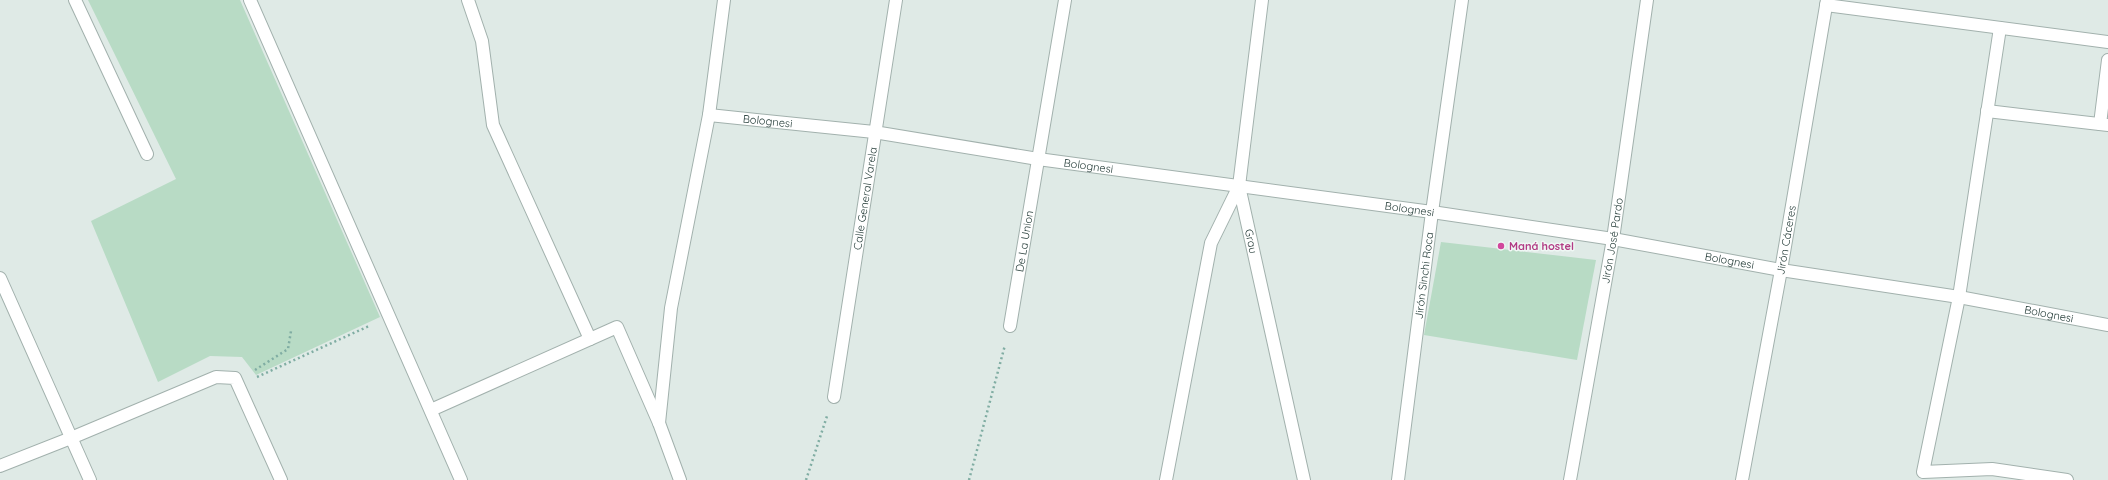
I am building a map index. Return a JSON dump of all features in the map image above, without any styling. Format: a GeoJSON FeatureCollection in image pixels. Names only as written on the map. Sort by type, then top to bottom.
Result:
{"type":"FeatureCollection","features":[{"type":"Feature","properties":{"kind":"street"},"geometry":{"type":"LineString","coordinates":[[75,0],[147,154]]}},
{"type":"Feature","properties":{"kind":"street"},"geometry":{"type":"LineString","coordinates":[[250,0],[391,316],[461,480]]}},
{"type":"Feature","properties":{"kind":"street"},"geometry":{"type":"LineString","coordinates":[[468,0],[482,41],[493,125],[590,339]]}},
{"type":"Feature","properties":{"kind":"street"},"geometry":{"type":"LineString","coordinates":[[659,423],[671,308],[709,115],[724,0]]}},
{"type":"Feature","properties":{"kind":"street","name":"Calle General Varela"},"geometry":{"type":"LineString","coordinates":[[834,397],[874,132],[896,0]]}},
{"type":"Feature","properties":{"kind":"street","name":"De La Union"},"geometry":{"type":"LineString","coordinates":[[1010,326],[1066,0]]}},
{"type":"Feature","properties":{"kind":"street","name":"Grau"},"geometry":{"type":"LineString","coordinates":[[1262,0],[1239,186],[1304,480]]}},
{"type":"Feature","properties":{"kind":"street","name":"Jirón Sinchi Roca"},"geometry":{"type":"LineString","coordinates":[[1398,480],[1432,212],[1462,0]]}},
{"type":"Feature","properties":{"kind":"street","name":"Jirón José Pardo"},"geometry":{"type":"LineString","coordinates":[[1570,480],[1613,239],[1647,0]]}},
{"type":"Feature","properties":{"kind":"street"},"geometry":{"type":"LineString","coordinates":[[1826,2],[2000,28],[2108,42]]}},
{"type":"Feature","properties":{"kind":"street","name":"Jirón Cáceres"},"geometry":{"type":"LineString","coordinates":[[1742,480],[1781,270],[1826,2]]}},
{"type":"Feature","properties":{"kind":"street"},"geometry":{"type":"LineString","coordinates":[[2000,28],[1959,297],[1923,472],[1992,469],[2067,480]]}},
{"type":"Feature","properties":{"kind":"street"},"geometry":{"type":"LineString","coordinates":[[1987,111],[2104,124],[2108,60]]}},
{"type":"Feature","properties":{"kind":"street","name":"Bolognesi"},"geometry":{"type":"LineString","coordinates":[[709,115],[874,132],[1038,159],[1432,212],[1613,239],[1781,270],[1959,297],[2108,325]]}},
{"type":"Feature","properties":{"kind":"street"},"geometry":{"type":"LineString","coordinates":[[1166,480],[1211,243],[1239,186]]}},
{"type":"Feature","properties":{"kind":"street"},"geometry":{"type":"LineString","coordinates":[[0,278],[90,480]]}},
{"type":"Feature","properties":{"kind":"street"},"geometry":{"type":"LineString","coordinates":[[431,410],[617,327],[659,423],[680,480]]}},
{"type":"Feature","properties":{"kind":"street"},"geometry":{"type":"LineString","coordinates":[[0,466],[72,438],[216,376],[241,378],[281,480]]}},
{"type":"Feature","properties":{"kind":"path"},"geometry":{"type":"LineString","coordinates":[[241,378],[257,377],[391,316]]}},
{"type":"Feature","properties":{"kind":"path"},"geometry":{"type":"LineString","coordinates":[[969,480],[1010,326]]}},
{"type":"Feature","properties":{"kind":"path"},"geometry":{"type":"LineString","coordinates":[[241,378],[288,349],[291,331]]}},
{"type":"Feature","properties":{"kind":"path"},"geometry":{"type":"LineString","coordinates":[[806,480],[834,397]]}},
{"type":"Feature","properties":{"kind":"green space"},"geometry":{"type":"Polygon","coordinates":[[[88,0],[240,0],[380,317],[256,375],[242,357],[210,356],[158,382],[91,221],[176,179],[88,0]]]}},
{"type":"Feature","properties":{"kind":"green space"},"geometry":{"type":"Polygon","coordinates":[[[1441,242],[1596,260],[1577,360],[1424,335],[1441,242]]]}},
{"type":"Feature","properties":{"kind":"place","name":"Maná hostel"},"geometry":{"type":"Point","coordinates":[1501,246]}}]}
